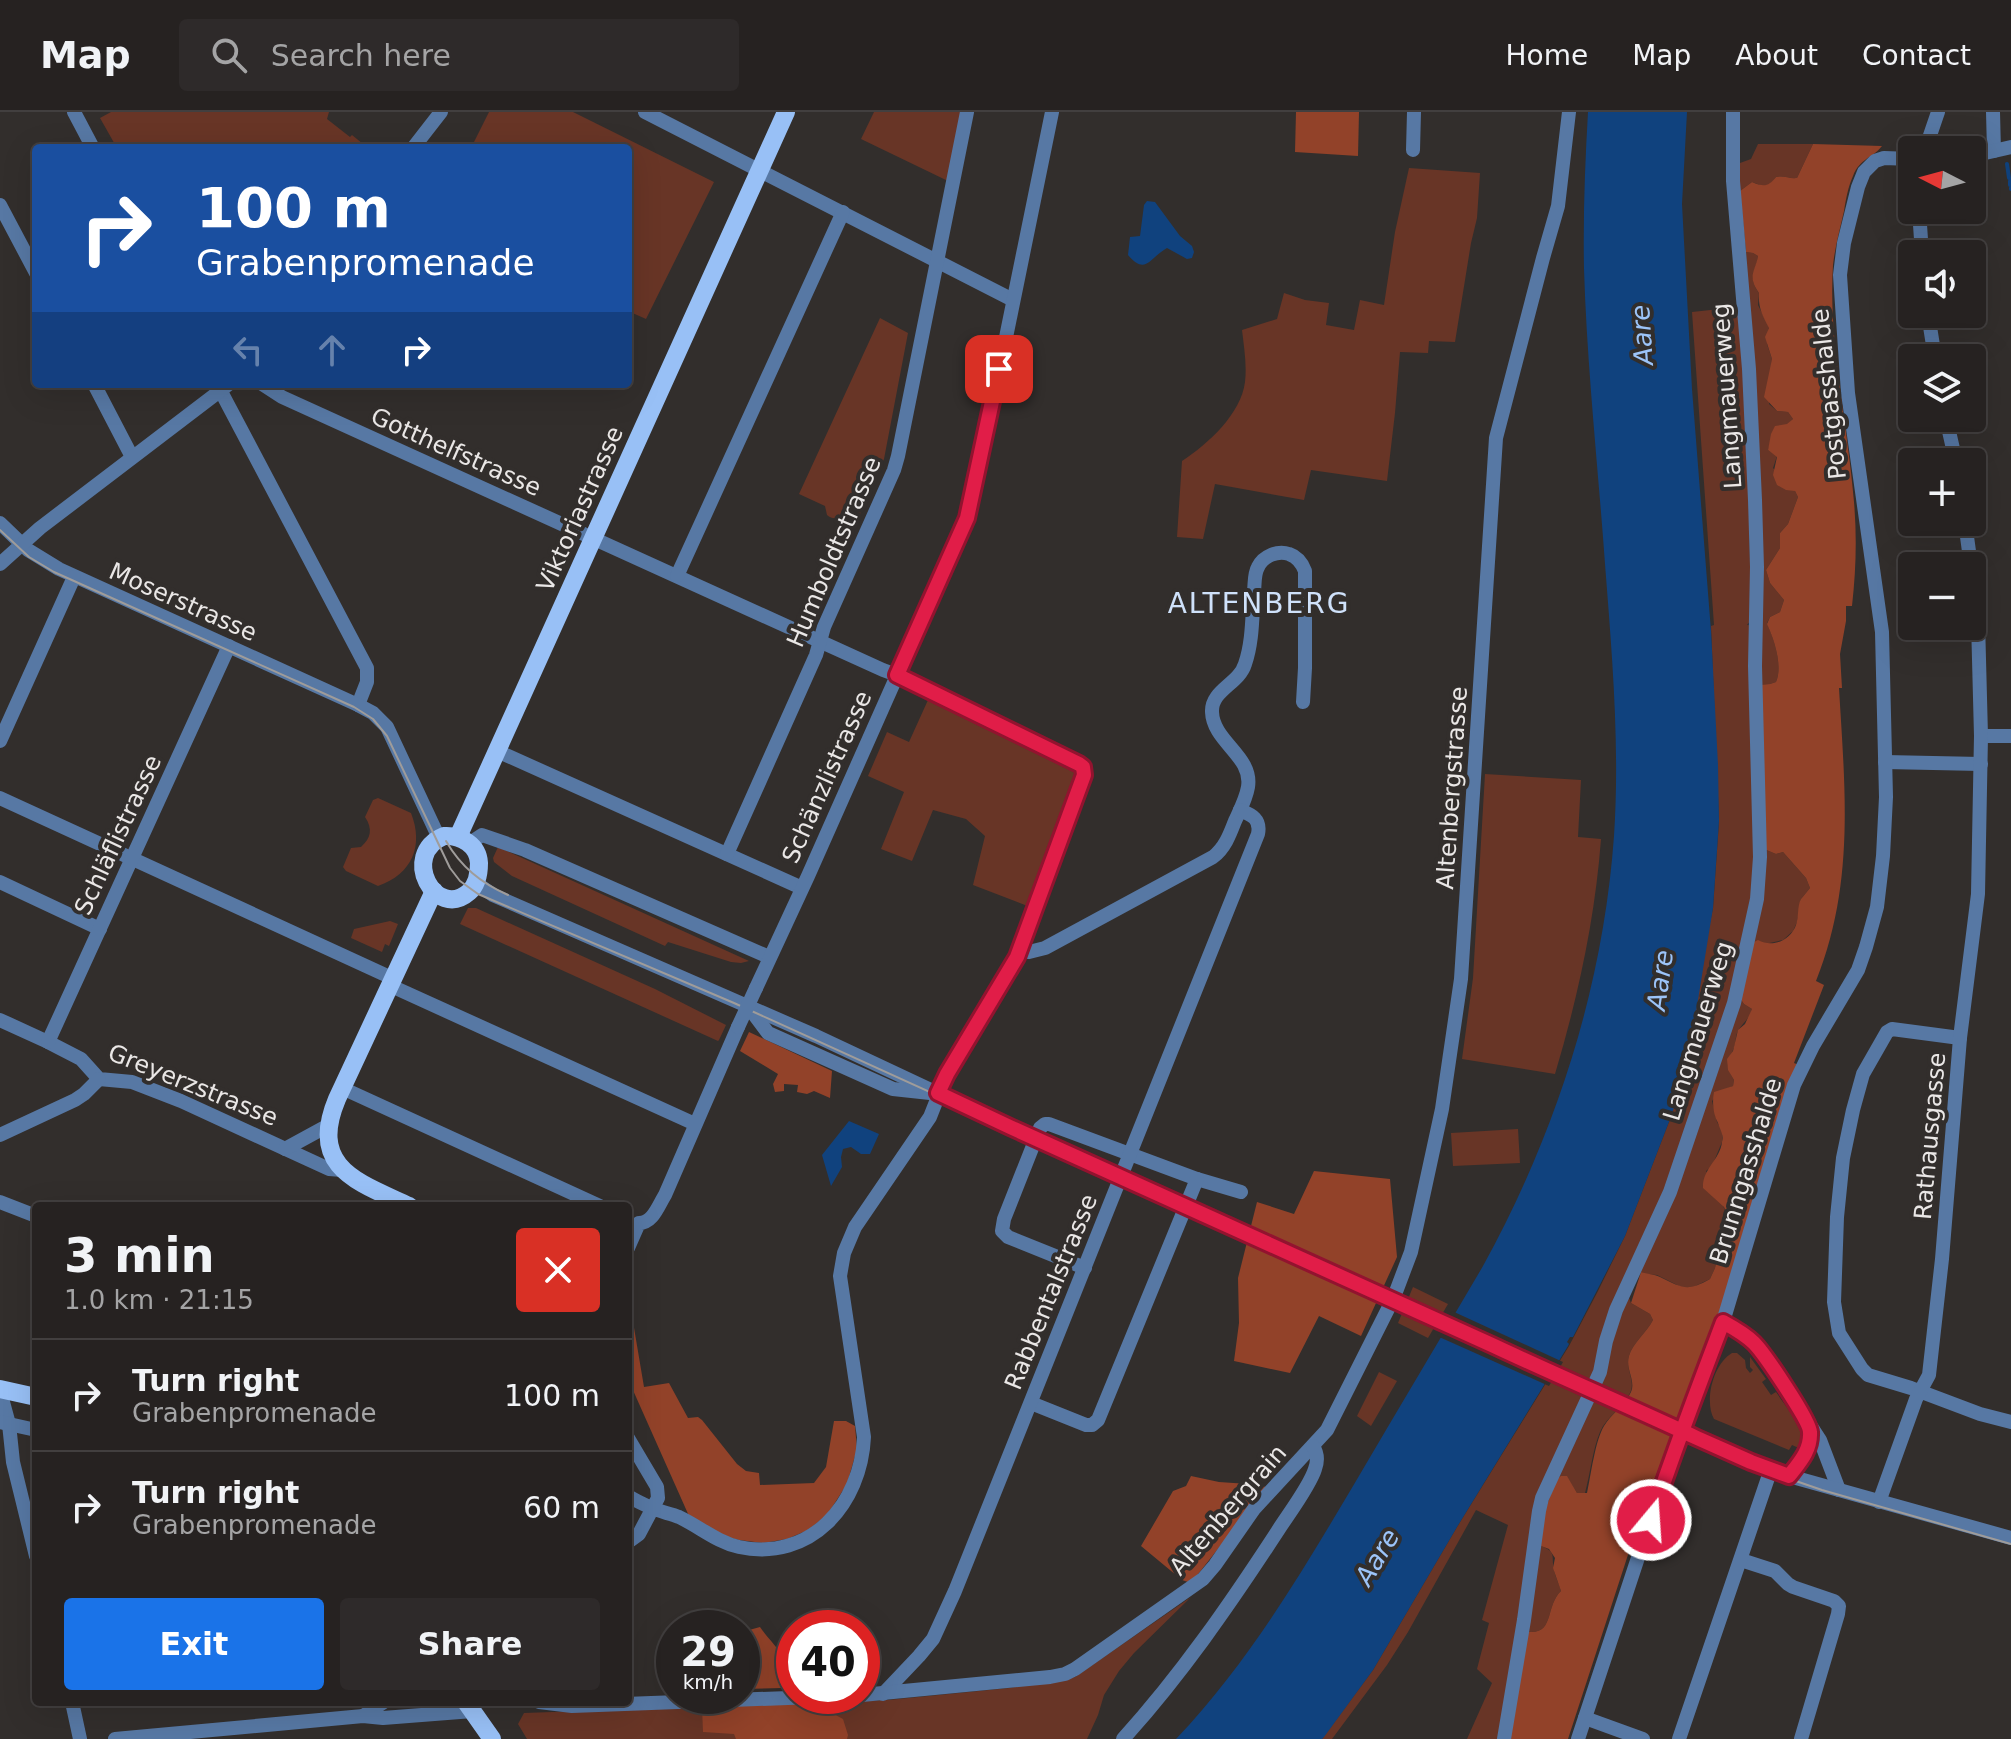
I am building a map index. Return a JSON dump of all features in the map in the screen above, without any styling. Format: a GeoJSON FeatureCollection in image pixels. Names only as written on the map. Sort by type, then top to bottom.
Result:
{"type":"FeatureCollection","features":[{"type":"Feature","properties":{"kind":"main road","name":"Viktoriastrasse"},"geometry":{"type":"LineString","coordinates":[[455,840],[786,112]]}},
{"type":"Feature","properties":{"kind":"main road"},"geometry":{"type":"LineString","coordinates":[[455,840],[476,852],[479,863],[476,883],[465,895],[456,898],[447,898],[434,891],[424,876],[423,861],[429,847],[455,840]]}},
{"type":"Feature","properties":{"kind":"main road"},"geometry":{"type":"LineString","coordinates":[[342,1170],[331,1149],[329,1125],[332,1109],[434,891]]}},
{"type":"Feature","properties":{"kind":"main road","name":"Greyerzstrasse"},"geometry":{"type":"LineString","coordinates":[[342,1170],[354,1180],[401,1202]]}},
{"type":"Feature","properties":{"kind":"main road"},"geometry":{"type":"LineString","coordinates":[[0,1390],[32,1396]]}},
{"type":"Feature","properties":{"kind":"main road"},"geometry":{"type":"LineString","coordinates":[[470,1706],[492,1739]]}},
{"type":"Feature","properties":{"kind":"street"},"geometry":{"type":"LineString","coordinates":[[74,112],[91,144]]}},
{"type":"Feature","properties":{"kind":"street"},"geometry":{"type":"LineString","coordinates":[[416,144],[441,112]]}},
{"type":"Feature","properties":{"kind":"street"},"geometry":{"type":"LineString","coordinates":[[645,112],[1013,300]]}},
{"type":"Feature","properties":{"kind":"street","name":"Humboldtstrasse"},"geometry":{"type":"LineString","coordinates":[[727,854],[894,470],[967,112]]}},
{"type":"Feature","properties":{"kind":"street","name":"Schänzlistrasse"},"geometry":{"type":"LineString","coordinates":[[634,1221],[644,1223],[651,1219],[665,1195],[967,518],[1052,112]]}},
{"type":"Feature","properties":{"kind":"street"},"geometry":{"type":"LineString","coordinates":[[1413,150],[1414,112]]}},
{"type":"Feature","properties":{"kind":"street","name":"Altenbergstrasse"},"geometry":{"type":"LineString","coordinates":[[1313,1446],[1333,1421],[1405,1269],[1415,1237],[1442,1109],[1462,969],[1495,447],[1558,206],[1569,112]]}},
{"type":"Feature","properties":{"kind":"street","name":"Langmauerweg"},"geometry":{"type":"LineString","coordinates":[[1504,1739],[1542,1498],[1600,1372],[1616,1310],[1670,1192],[1734,1003],[1757,899],[1760,844],[1755,666],[1755,500],[1749,369],[1733,181],[1733,112]]}},
{"type":"Feature","properties":{"kind":"street"},"geometry":{"type":"LineString","coordinates":[[1930,136],[1938,112]]}},
{"type":"Feature","properties":{"kind":"street"},"geometry":{"type":"LineString","coordinates":[[1993,112],[1994,151]]}},
{"type":"Feature","properties":{"kind":"street"},"geometry":{"type":"LineString","coordinates":[[1986,153],[2011,147]]}},
{"type":"Feature","properties":{"kind":"street","name":"Postgasshalde"},"geometry":{"type":"LineString","coordinates":[[1885,762],[1882,632],[1849,404],[1840,275],[1844,243],[1864,172],[1875,161],[1898,158]]}},
{"type":"Feature","properties":{"kind":"street"},"geometry":{"type":"LineString","coordinates":[[0,205],[32,265]]}},
{"type":"Feature","properties":{"kind":"street"},"geometry":{"type":"LineString","coordinates":[[677,576],[843,212]]}},
{"type":"Feature","properties":{"kind":"street"},"geometry":{"type":"LineString","coordinates":[[96,388],[132,457]]}},
{"type":"Feature","properties":{"kind":"street"},"geometry":{"type":"LineString","coordinates":[[0,564],[21,544],[219,388]]}},
{"type":"Feature","properties":{"kind":"street"},"geometry":{"type":"LineString","coordinates":[[223,388],[367,668],[367,682],[358,705]]}},
{"type":"Feature","properties":{"kind":"street","name":"Gotthelfstrasse"},"geometry":{"type":"LineString","coordinates":[[268,388],[282,397],[897,675],[1083,767],[1084,779],[1020,951]]}},
{"type":"Feature","properties":{"kind":"street","name":"Moserstrasse"},"geometry":{"type":"LineString","coordinates":[[0,523],[21,544],[50,565],[373,713],[387,727],[455,840]]}},
{"type":"Feature","properties":{"kind":"street"},"geometry":{"type":"LineString","coordinates":[[632,1498],[652,1509],[677,1516],[722,1542],[762,1550],[800,1541],[831,1520],[851,1493],[863,1455],[863,1427],[841,1287],[841,1265],[855,1227],[930,1117],[953,1063],[1020,951],[1045,948],[1216,855],[1223,847],[1248,788],[1247,773],[1216,729],[1212,705],[1245,665],[1257,568],[1265,558],[1280,553],[1295,557],[1305,571],[1303,702]]}},
{"type":"Feature","properties":{"kind":"street"},"geometry":{"type":"LineString","coordinates":[[0,741],[74,577]]}},
{"type":"Feature","properties":{"kind":"street","name":"Rathausgasse"},"geometry":{"type":"LineString","coordinates":[[1879,1502],[1930,1371],[1937,1313],[1960,1038],[1978,894],[1981,764],[1978,640]]}},
{"type":"Feature","properties":{"kind":"street","name":"Schläflistrasse"},"geometry":{"type":"LineString","coordinates":[[48,1042],[229,646]]}},
{"type":"Feature","properties":{"kind":"street"},"geometry":{"type":"LineString","coordinates":[[1981,736],[2011,736]]}},
{"type":"Feature","properties":{"kind":"street"},"geometry":{"type":"LineString","coordinates":[[497,751],[802,888]]}},
{"type":"Feature","properties":{"kind":"street"},"geometry":{"type":"LineString","coordinates":[[1885,762],[1981,764]]}},
{"type":"Feature","properties":{"kind":"street","name":"Brunngasshalde"},"geometry":{"type":"LineString","coordinates":[[1578,1739],[1670,1461],[1723,1322],[1794,1085],[1813,1046],[1851,984],[1866,947],[1881,882],[1885,762]]}},
{"type":"Feature","properties":{"kind":"street"},"geometry":{"type":"LineString","coordinates":[[0,798],[695,1124]]}},
{"type":"Feature","properties":{"kind":"street","name":"Rabbentalstrasse"},"geometry":{"type":"LineString","coordinates":[[883,1694],[935,1635],[1031,1403],[1258,834],[1255,817],[1240,810]]}},
{"type":"Feature","properties":{"kind":"street"},"geometry":{"type":"LineString","coordinates":[[455,840],[482,835],[525,850],[769,957]]}},
{"type":"Feature","properties":{"kind":"street"},"geometry":{"type":"LineString","coordinates":[[0,882],[100,929]]}},
{"type":"Feature","properties":{"kind":"street"},"geometry":{"type":"LineString","coordinates":[[476,883],[493,895],[748,1006],[768,1033],[893,1089],[938,1093],[1690,1435],[1789,1476],[2011,1538]]}},
{"type":"Feature","properties":{"kind":"street","name":"Greyerzstrasse"},"geometry":{"type":"LineString","coordinates":[[0,1020],[81,1059],[99,1079],[132,1082],[181,1101],[329,1169],[342,1170]]}},
{"type":"Feature","properties":{"kind":"street"},"geometry":{"type":"LineString","coordinates":[[1960,1038],[1892,1029],[1887,1032],[1865,1069],[1843,1158],[1837,1217],[1835,1314],[1841,1337],[1865,1372],[1980,1414],[2011,1422]]}},
{"type":"Feature","properties":{"kind":"street"},"geometry":{"type":"LineString","coordinates":[[0,1135],[75,1100],[99,1079]]}},
{"type":"Feature","properties":{"kind":"street"},"geometry":{"type":"LineString","coordinates":[[342,1088],[591,1202]]}},
{"type":"Feature","properties":{"kind":"street"},"geometry":{"type":"LineString","coordinates":[[1085,1268],[1006,1235],[1002,1227],[1040,1128],[1045,1124],[1241,1192]]}},
{"type":"Feature","properties":{"kind":"street","name":"Greyerzstrasse"},"geometry":{"type":"LineString","coordinates":[[285,1149],[329,1125]]}},
{"type":"Feature","properties":{"kind":"street"},"geometry":{"type":"LineString","coordinates":[[1031,1403],[1086,1425],[1098,1420],[1197,1179]]}},
{"type":"Feature","properties":{"kind":"street"},"geometry":{"type":"LineString","coordinates":[[0,1202],[32,1214]]}},
{"type":"Feature","properties":{"kind":"street"},"geometry":{"type":"LineString","coordinates":[[1723,1322],[1756,1344],[1823,1446],[1839,1490]]}},
{"type":"Feature","properties":{"kind":"street"},"geometry":{"type":"LineString","coordinates":[[0,1390],[4,1423],[32,1538]]}},
{"type":"Feature","properties":{"kind":"street"},"geometry":{"type":"LineString","coordinates":[[4,1423],[32,1429]]}},
{"type":"Feature","properties":{"kind":"street"},"geometry":{"type":"LineString","coordinates":[[1789,1476],[1808,1451],[1810,1428]]}},
{"type":"Feature","properties":{"kind":"street"},"geometry":{"type":"LineString","coordinates":[[632,1445],[657,1487],[658,1498],[639,1534],[632,1539]]}},
{"type":"Feature","properties":{"kind":"street"},"geometry":{"type":"LineString","coordinates":[[1123,1739],[1147,1713],[1222,1615],[1281,1525],[1313,1475],[1317,1456],[1313,1446]]}},
{"type":"Feature","properties":{"kind":"street","name":"Altenbergrain"},"geometry":{"type":"LineString","coordinates":[[880,1694],[1050,1677],[1075,1669],[1203,1579],[1254,1509],[1313,1446]]}},
{"type":"Feature","properties":{"kind":"street"},"geometry":{"type":"LineString","coordinates":[[1679,1739],[1771,1469]]}},
{"type":"Feature","properties":{"kind":"street"},"geometry":{"type":"LineString","coordinates":[[1741,1560],[1775,1571],[1793,1587],[1834,1601],[1839,1606],[1801,1739]]}},
{"type":"Feature","properties":{"kind":"street"},"geometry":{"type":"LineString","coordinates":[[632,1704],[776,1698]]}},
{"type":"Feature","properties":{"kind":"street"},"geometry":{"type":"LineString","coordinates":[[73,1706],[80,1739]]}},
{"type":"Feature","properties":{"kind":"street"},"geometry":{"type":"LineString","coordinates":[[363,1716],[378,1706]]}},
{"type":"Feature","properties":{"kind":"street"},"geometry":{"type":"LineString","coordinates":[[115,1739],[363,1716],[383,1718],[462,1706]]}},
{"type":"Feature","properties":{"kind":"street"},"geometry":{"type":"LineString","coordinates":[[1585,1718],[1643,1739]]}},
{"type":"Feature","properties":{"kind":"shaded area"},"geometry":{"type":"Polygon","coordinates":[[[111,112],[329,112],[327,119],[363,144],[115,144],[100,118],[111,112]]]}},
{"type":"Feature","properties":{"kind":"shaded area"},"geometry":{"type":"Polygon","coordinates":[[[489,112],[573,112],[714,182],[646,319],[632,313],[632,144],[473,144],[489,112]]]}},
{"type":"Feature","properties":{"kind":"shaded area"},"geometry":{"type":"Polygon","coordinates":[[[874,112],[962,112],[948,181],[861,139],[874,112]]]}},
{"type":"Feature","properties":{"kind":"shaded area"},"geometry":{"type":"Polygon","coordinates":[[[1296,112],[1359,112],[1358,156],[1295,152],[1296,112]]]}},
{"type":"Feature","properties":{"kind":"shaded area"},"geometry":{"type":"Polygon","coordinates":[[[1758,144],[1813,144],[1797,178],[1776,177],[1765,187],[1752,182],[1740,191],[1740,163],[1751,159],[1758,144]]]}},
{"type":"Feature","properties":{"kind":"shaded area"},"geometry":{"type":"Polygon","coordinates":[[[1813,144],[1882,146],[1859,165],[1851,180],[1833,265],[1833,324],[1851,473],[1856,554],[1852,606],[1846,606],[1840,654],[1845,800],[1842,873],[1837,909],[1816,981],[1824,985],[1794,1063],[1801,1066],[1749,1227],[1669,1459],[1663,1457],[1639,1521],[1568,1739],[1505,1739],[1523,1631],[1533,1632],[1545,1626],[1561,1591],[1553,1568],[1555,1558],[1535,1539],[1556,1480],[1567,1476],[1577,1493],[1587,1493],[1601,1432],[1631,1392],[1629,1356],[1653,1320],[1650,1314],[1631,1303],[1641,1272],[1690,1287],[1710,1279],[1715,1268],[1727,1214],[1724,1207],[1703,1188],[1703,1181],[1721,1148],[1722,1132],[1714,1112],[1714,1092],[1733,1086],[1727,1059],[1733,1051],[1738,1030],[1745,1024],[1752,1009],[1737,994],[1752,943],[1758,940],[1775,943],[1790,935],[1796,925],[1801,899],[1810,888],[1806,878],[1783,852],[1776,854],[1764,849],[1757,685],[1776,682],[1778,676],[1775,645],[1767,624],[1770,617],[1780,612],[1784,600],[1770,583],[1766,570],[1780,548],[1780,533],[1788,524],[1798,497],[1795,491],[1777,485],[1773,475],[1777,457],[1768,450],[1775,426],[1787,424],[1793,419],[1788,412],[1777,411],[1764,397],[1772,359],[1765,337],[1769,328],[1761,311],[1753,278],[1758,256],[1746,252],[1740,191],[1752,182],[1766,185],[1776,177],[1797,178],[1813,144]]]}},
{"type":"Feature","properties":{"kind":"shaded area"},"geometry":{"type":"Polygon","coordinates":[[[1409,168],[1480,173],[1477,218],[1455,342],[1429,341],[1428,353],[1400,352],[1387,481],[1311,470],[1304,500],[1215,484],[1203,539],[1177,537],[1182,461],[1222,427],[1242,394],[1246,369],[1242,330],[1277,319],[1284,293],[1329,303],[1326,325],[1354,330],[1360,300],[1384,305],[1409,168]]]}},
{"type":"Feature","properties":{"kind":"shaded area"},"geometry":{"type":"Polygon","coordinates":[[[1746,252],[1758,256],[1754,282],[1759,293],[1758,305],[1769,327],[1767,344],[1772,359],[1769,404],[1777,411],[1788,412],[1793,419],[1770,443],[1768,450],[1777,456],[1773,468],[1798,497],[1788,524],[1780,533],[1780,548],[1766,570],[1770,583],[1784,600],[1780,612],[1770,617],[1767,623],[1775,644],[1778,676],[1776,682],[1756,685],[1764,849],[1776,854],[1783,852],[1806,878],[1810,888],[1801,899],[1793,931],[1783,940],[1765,944],[1737,994],[1752,1009],[1737,1033],[1728,1062],[1733,1086],[1721,1091],[1712,1101],[1722,1131],[1722,1142],[1712,1166],[1706,1171],[1727,1214],[1715,1268],[1710,1279],[1691,1288],[1637,1269],[1626,1289],[1631,1303],[1650,1314],[1653,1320],[1631,1352],[1628,1366],[1632,1388],[1600,1432],[1585,1493],[1577,1493],[1567,1477],[1541,1546],[1551,1552],[1561,1591],[1545,1626],[1533,1632],[1523,1631],[1504,1739],[1467,1739],[1492,1683],[1477,1669],[1489,1623],[1482,1620],[1508,1525],[1476,1510],[1387,1665],[1332,1739],[1322,1739],[1373,1670],[1569,1346],[1625,1236],[1672,1114],[1713,908],[1719,821],[1711,626],[1714,625],[1692,312],[1738,307],[1748,442],[1751,620],[1747,625],[1760,626],[1746,252]]]}},
{"type":"Feature","properties":{"kind":"shaded area"},"geometry":{"type":"Polygon","coordinates":[[[880,318],[908,333],[884,459],[857,521],[843,514],[833,518],[827,515],[825,506],[799,494],[880,318]]]}},
{"type":"Feature","properties":{"kind":"shaded area"},"geometry":{"type":"Polygon","coordinates":[[[937,699],[1072,767],[1078,780],[1030,907],[973,885],[985,836],[966,819],[933,810],[912,861],[881,849],[904,792],[868,776],[887,732],[909,742],[928,700],[935,703],[937,699]]]}},
{"type":"Feature","properties":{"kind":"shaded area"},"geometry":{"type":"Polygon","coordinates":[[[1485,774],[1581,780],[1578,837],[1601,839],[1595,899],[1584,958],[1555,1074],[1462,1059],[1473,978],[1485,774]]]}},
{"type":"Feature","properties":{"kind":"shaded area"},"geometry":{"type":"Polygon","coordinates":[[[378,798],[411,813],[416,837],[407,866],[390,881],[378,886],[343,867],[351,848],[361,847],[369,837],[370,829],[365,817],[373,800],[378,798]]]}},
{"type":"Feature","properties":{"kind":"shaded area"},"geometry":{"type":"Polygon","coordinates":[[[498,847],[749,961],[731,962],[668,942],[665,946],[512,876],[494,862],[498,847]]]}},
{"type":"Feature","properties":{"kind":"shaded area"},"geometry":{"type":"Polygon","coordinates":[[[468,908],[476,908],[655,989],[726,1025],[719,1040],[460,924],[468,908]]]}},
{"type":"Feature","properties":{"kind":"shaded area"},"geometry":{"type":"Polygon","coordinates":[[[390,921],[398,924],[389,946],[385,944],[382,952],[351,938],[354,929],[390,921]]]}},
{"type":"Feature","properties":{"kind":"shaded area"},"geometry":{"type":"Polygon","coordinates":[[[749,1032],[832,1071],[830,1098],[814,1091],[807,1094],[797,1092],[798,1085],[784,1084],[784,1091],[775,1092],[773,1084],[778,1074],[740,1051],[749,1032]]]}},
{"type":"Feature","properties":{"kind":"shaded area"},"geometry":{"type":"Polygon","coordinates":[[[1518,1129],[1520,1163],[1453,1166],[1451,1133],[1518,1129]]]}},
{"type":"Feature","properties":{"kind":"shaded area"},"geometry":{"type":"Polygon","coordinates":[[[1314,1171],[1390,1179],[1397,1257],[1361,1336],[1319,1316],[1290,1373],[1234,1361],[1239,1323],[1238,1278],[1257,1202],[1294,1214],[1314,1171]]]}},
{"type":"Feature","properties":{"kind":"shaded area"},"geometry":{"type":"Polygon","coordinates":[[[1413,1287],[1448,1304],[1428,1338],[1398,1323],[1413,1287]]]}},
{"type":"Feature","properties":{"kind":"shaded area"},"geometry":{"type":"Polygon","coordinates":[[[632,1316],[644,1387],[669,1383],[688,1418],[698,1417],[702,1420],[737,1464],[746,1471],[759,1473],[760,1485],[814,1483],[826,1467],[834,1421],[846,1421],[855,1426],[857,1449],[847,1484],[827,1515],[808,1530],[787,1539],[763,1543],[727,1537],[689,1516],[632,1388],[632,1316]]]}},
{"type":"Feature","properties":{"kind":"shaded area"},"geometry":{"type":"Polygon","coordinates":[[[1732,1353],[1745,1360],[1750,1373],[1753,1370],[1750,1357],[1766,1379],[1762,1382],[1771,1395],[1776,1392],[1791,1412],[1802,1434],[1803,1450],[1792,1445],[1789,1450],[1714,1419],[1710,1403],[1712,1383],[1720,1365],[1732,1353]]]}},
{"type":"Feature","properties":{"kind":"shaded area"},"geometry":{"type":"Polygon","coordinates":[[[1379,1372],[1397,1381],[1371,1426],[1357,1416],[1379,1372]]]}},
{"type":"Feature","properties":{"kind":"shaded area"},"geometry":{"type":"Polygon","coordinates":[[[1191,1476],[1219,1482],[1263,1485],[1266,1488],[1191,1583],[1182,1580],[1141,1546],[1173,1491],[1186,1486],[1191,1476]]]}},
{"type":"Feature","properties":{"kind":"shaded area"},"geometry":{"type":"Polygon","coordinates":[[[1191,1597],[1119,1671],[1104,1695],[1087,1739],[527,1739],[518,1724],[524,1713],[656,1708],[656,1714],[760,1714],[760,1705],[776,1704],[776,1714],[880,1714],[880,1700],[1009,1688],[1075,1677],[1191,1597]]]}},
{"type":"Feature","properties":{"kind":"shaded area"},"geometry":{"type":"Polygon","coordinates":[[[760,1627],[776,1647],[776,1688],[760,1689],[760,1627]]]}},
{"type":"Feature","properties":{"kind":"shaded area"},"geometry":{"type":"Polygon","coordinates":[[[760,1705],[776,1705],[776,1714],[834,1714],[843,1719],[847,1739],[736,1739],[734,1734],[703,1732],[702,1714],[760,1714],[760,1705]]]}},
{"type":"Feature","properties":{"kind":"water","name":"Aare"},"geometry":{"type":"Polygon","coordinates":[[[1588,112],[1687,112],[1682,204],[1692,389],[1711,631],[1719,821],[1713,908],[1690,1049],[1672,1114],[1625,1236],[1573,1337],[1570,1337],[1568,1346],[1373,1670],[1324,1737],[1176,1739],[1251,1648],[1295,1582],[1483,1266],[1533,1164],[1554,1112],[1587,1004],[1608,893],[1616,768],[1613,666],[1585,306],[1584,210],[1588,112]]]}},
{"type":"Feature","properties":{"kind":"water"},"geometry":{"type":"Polygon","coordinates":[[[1147,201],[1155,202],[1180,236],[1192,246],[1192,258],[1187,259],[1167,248],[1144,265],[1128,255],[1130,237],[1140,236],[1147,201]]]}},
{"type":"Feature","properties":{"kind":"water"},"geometry":{"type":"Polygon","coordinates":[[[849,1121],[879,1134],[870,1154],[861,1154],[851,1147],[843,1149],[842,1167],[831,1186],[822,1155],[849,1121]]]}},
{"type":"Feature","properties":{"kind":"pier"},"geometry":{"type":"Polygon","coordinates":[[[1452,1311],[1563,1362],[1549,1386],[1437,1336],[1452,1311]]]}},
{"type":"Feature","properties":{"kind":"waterway"},"geometry":{"type":"LineString","coordinates":[[2007,164],[2009,178]]}},
{"type":"Feature","properties":{"kind":"tram line"},"geometry":{"type":"LineString","coordinates":[[0,530],[29,557],[54,572],[354,707],[373,719],[387,736],[450,868],[460,881],[478,894],[734,1003],[1755,1467],[1822,1490],[2011,1544]]}},
{"type":"Feature","properties":{"kind":"tram line"},"geometry":{"type":"LineString","coordinates":[[446,841],[472,873],[508,895]]}},
{"type":"Feature","properties":{"kind":"district","name":"ALTENBERG"},"geometry":{"type":"Point","coordinates":[1259,603]}},
{"type":"Feature","properties":{"kind":"route"},"geometry":{"type":"LineString","coordinates":[[999,369],[972,504],[897,675],[1079,764],[1083,767],[1084,779],[1012,968],[938,1093],[1605,1397],[1662,1422],[1690,1435],[1751,1462],[1789,1476],[1808,1451],[1810,1428],[1763,1353],[1735,1328],[1723,1322],[1713,1350],[1691,1405],[1681,1433],[1670,1461],[1651,1520]]}}]}
